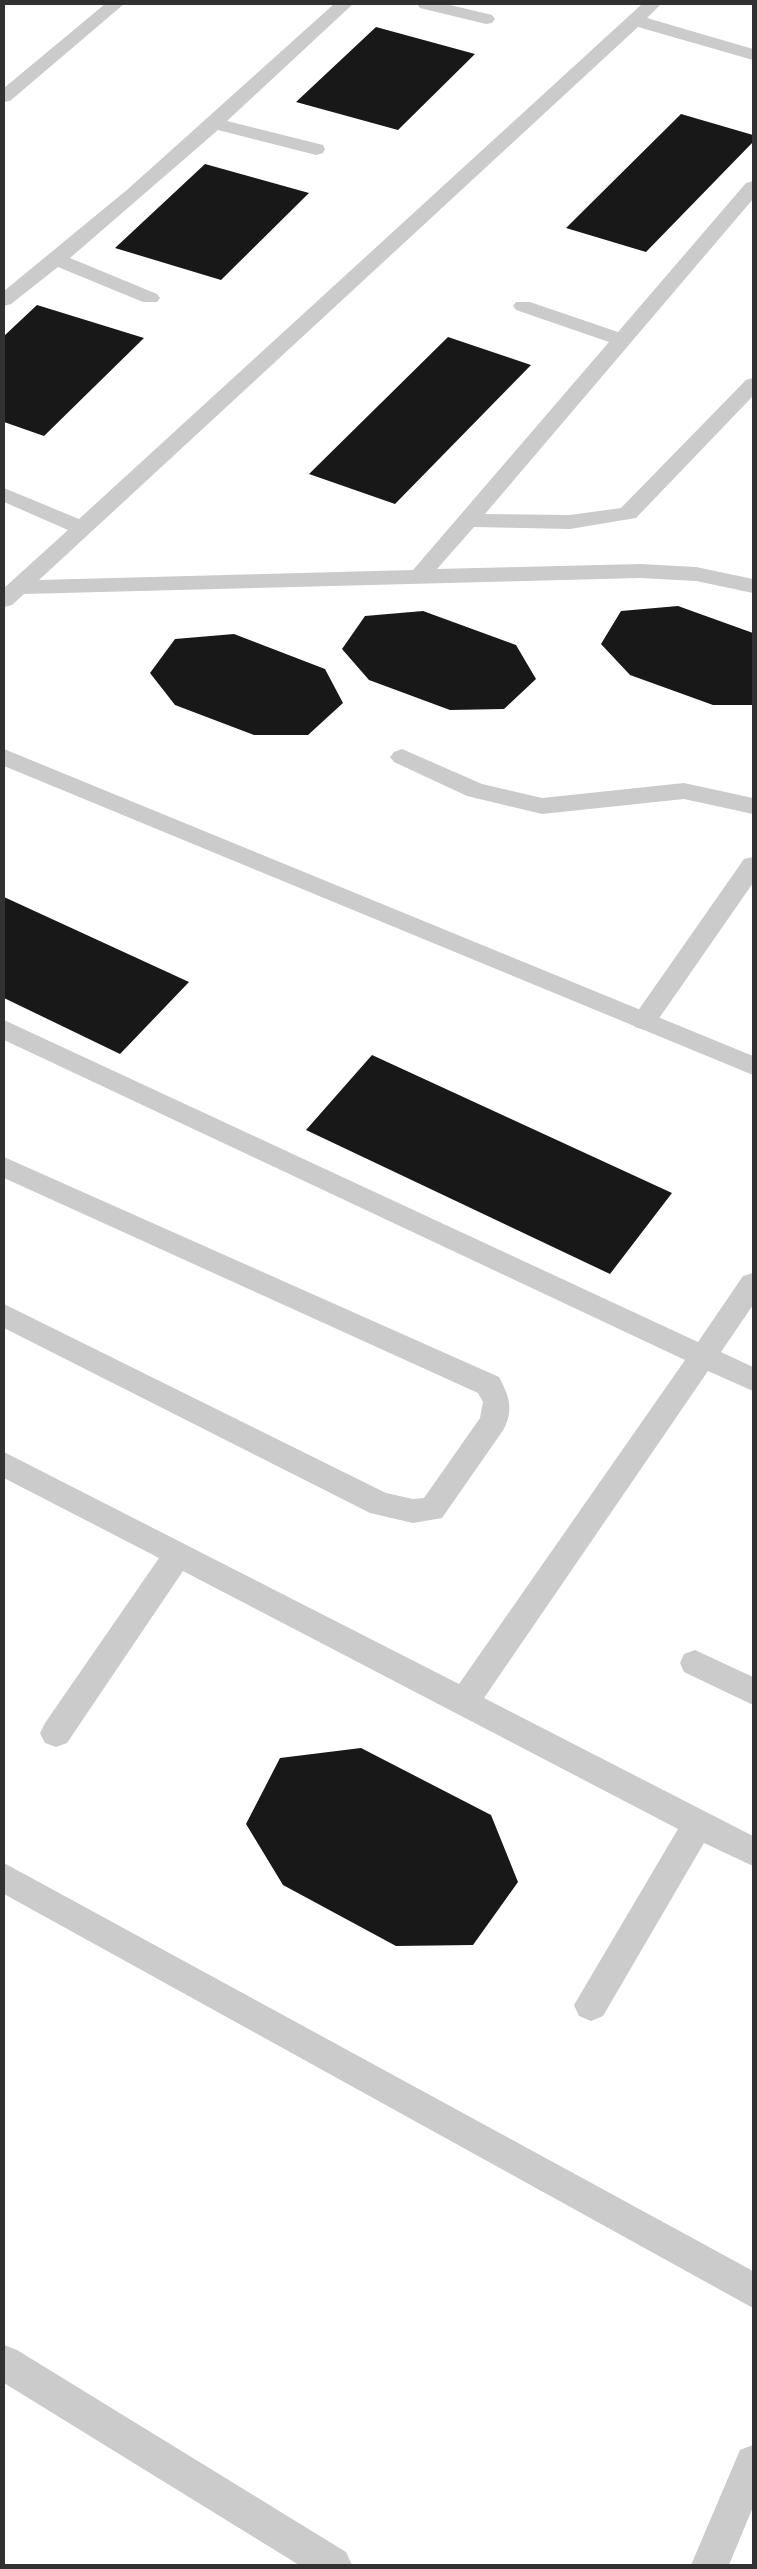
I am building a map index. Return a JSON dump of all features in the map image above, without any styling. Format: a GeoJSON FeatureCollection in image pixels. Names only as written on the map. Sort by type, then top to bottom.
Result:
{"type":"FeatureCollection","features":[{"type":"Feature","properties":{"kind":"street"},"geometry":{"type":"LineString","coordinates":[[4,97],[115,4]]}},
{"type":"Feature","properties":{"kind":"street"},"geometry":{"type":"LineString","coordinates":[[4,300],[57,260],[214,123],[344,4]]}},
{"type":"Feature","properties":{"kind":"street"},"geometry":{"type":"LineString","coordinates":[[426,4],[486,20]]}},
{"type":"Feature","properties":{"kind":"street"},"geometry":{"type":"LineString","coordinates":[[11,594],[652,4]]}},
{"type":"Feature","properties":{"kind":"street"},"geometry":{"type":"LineString","coordinates":[[634,20],[753,55]]}},
{"type":"Feature","properties":{"kind":"street"},"geometry":{"type":"LineString","coordinates":[[214,123],[316,149]]}},
{"type":"Feature","properties":{"kind":"street"},"geometry":{"type":"LineString","coordinates":[[419,577],[753,187]]}},
{"type":"Feature","properties":{"kind":"street"},"geometry":{"type":"LineString","coordinates":[[57,260],[150,298]]}},
{"type":"Feature","properties":{"kind":"street"},"geometry":{"type":"LineString","coordinates":[[523,306],[622,340]]}},
{"type":"Feature","properties":{"kind":"street"},"geometry":{"type":"LineString","coordinates":[[468,520],[570,522],[628,512],[753,384]]}},
{"type":"Feature","properties":{"kind":"street"},"geometry":{"type":"LineString","coordinates":[[4,494],[82,528]]}},
{"type":"Feature","properties":{"kind":"street"},"geometry":{"type":"LineString","coordinates":[[11,594],[419,577],[640,571],[696,574],[753,586]]}},
{"type":"Feature","properties":{"kind":"street"},"geometry":{"type":"LineString","coordinates":[[4,757],[753,1066]]}},
{"type":"Feature","properties":{"kind":"street"},"geometry":{"type":"LineString","coordinates":[[402,757],[475,790],[542,806],[684,791],[753,806]]}},
{"type":"Feature","properties":{"kind":"street"},"geometry":{"type":"LineString","coordinates":[[644,1021],[753,865]]}},
{"type":"Feature","properties":{"kind":"street"},"geometry":{"type":"LineString","coordinates":[[4,1029],[753,1380]]}},
{"type":"Feature","properties":{"kind":"street"},"geometry":{"type":"LineString","coordinates":[[4,1167],[489,1384],[496,1402],[494,1421],[432,1509],[413,1511],[396,1508],[380,1504],[4,1315]]}},
{"type":"Feature","properties":{"kind":"street"},"geometry":{"type":"LineString","coordinates":[[464,1702],[701,1356],[753,1284]]}},
{"type":"Feature","properties":{"kind":"street"},"geometry":{"type":"LineString","coordinates":[[4,1464],[753,1852]]}},
{"type":"Feature","properties":{"kind":"street"},"geometry":{"type":"LineString","coordinates":[[56,1734],[178,1555]]}},
{"type":"Feature","properties":{"kind":"street"},"geometry":{"type":"LineString","coordinates":[[695,1663],[753,1692]]}},
{"type":"Feature","properties":{"kind":"street"},"geometry":{"type":"LineString","coordinates":[[592,2005],[698,1824]]}},
{"type":"Feature","properties":{"kind":"street"},"geometry":{"type":"LineString","coordinates":[[4,1878],[753,2290]]}},
{"type":"Feature","properties":{"kind":"street"},"geometry":{"type":"LineString","coordinates":[[4,2363],[333,2565]]}},
{"type":"Feature","properties":{"kind":"street"},"geometry":{"type":"LineString","coordinates":[[710,2565],[753,2462]]}},
{"type":"Feature","properties":{"kind":"building"},"geometry":{"type":"Polygon","coordinates":[[[376,27],[475,54],[398,130],[296,102],[376,27]]]}},
{"type":"Feature","properties":{"kind":"building"},"geometry":{"type":"Polygon","coordinates":[[[681,114],[753,135],[753,142],[646,252],[566,228],[681,114]]]}},
{"type":"Feature","properties":{"kind":"building"},"geometry":{"type":"Polygon","coordinates":[[[205,164],[309,193],[221,280],[115,248],[205,164]]]}},
{"type":"Feature","properties":{"kind":"building"},"geometry":{"type":"Polygon","coordinates":[[[37,305],[144,338],[44,436],[4,422],[4,336],[37,305]]]}},
{"type":"Feature","properties":{"kind":"building"},"geometry":{"type":"Polygon","coordinates":[[[448,337],[531,365],[395,504],[309,474],[448,337]]]}},
{"type":"Feature","properties":{"kind":"building"},"geometry":{"type":"Polygon","coordinates":[[[678,606],[753,633],[753,705],[713,705],[630,675],[601,644],[621,611],[678,606]]]}},
{"type":"Feature","properties":{"kind":"building"},"geometry":{"type":"Polygon","coordinates":[[[423,611],[516,645],[536,679],[504,709],[450,710],[369,680],[342,649],[365,616],[423,611]]]}},
{"type":"Feature","properties":{"kind":"building"},"geometry":{"type":"Polygon","coordinates":[[[234,634],[325,669],[343,703],[308,735],[254,735],[175,705],[150,673],[175,639],[234,634]]]}},
{"type":"Feature","properties":{"kind":"building"},"geometry":{"type":"Polygon","coordinates":[[[4,897],[189,982],[120,1054],[4,998],[4,897]]]}},
{"type":"Feature","properties":{"kind":"building"},"geometry":{"type":"Polygon","coordinates":[[[372,1055],[672,1193],[610,1274],[306,1130],[372,1055]]]}},
{"type":"Feature","properties":{"kind":"building"},"geometry":{"type":"Polygon","coordinates":[[[361,1748],[491,1815],[518,1882],[473,1945],[396,1946],[283,1885],[246,1824],[280,1758],[361,1748]]]}}]}
